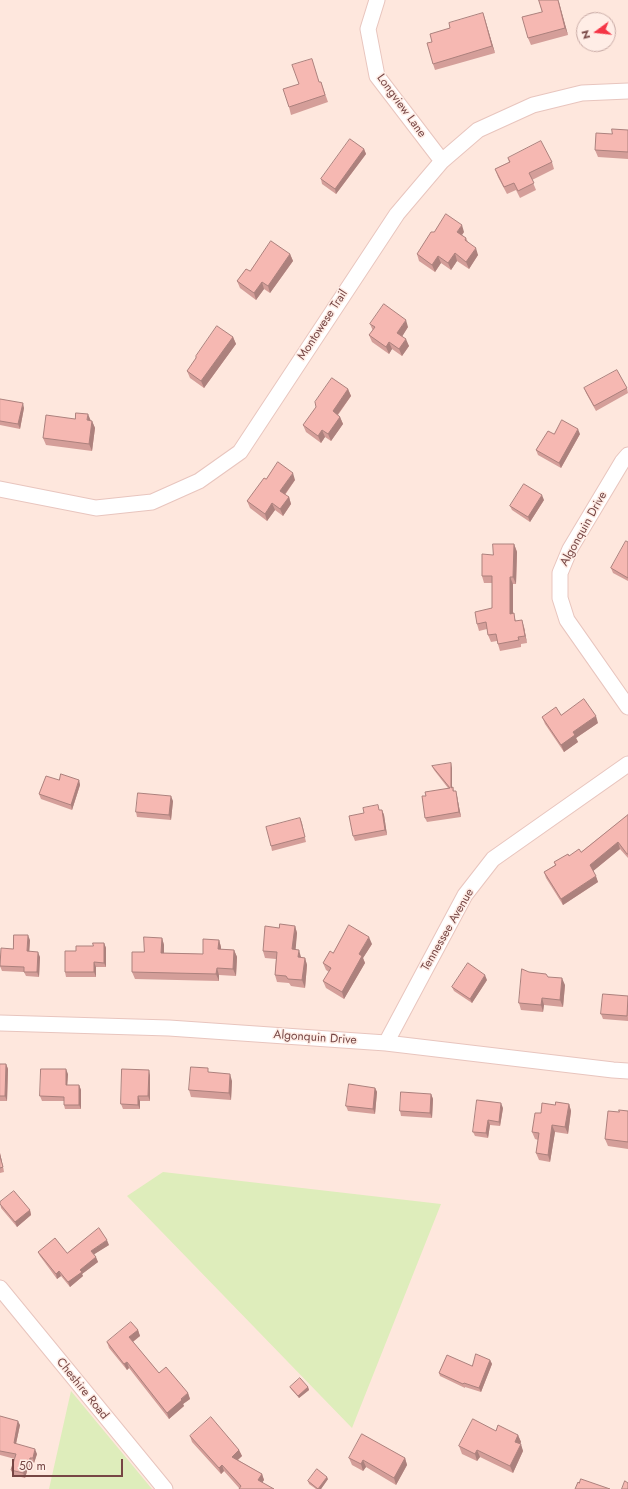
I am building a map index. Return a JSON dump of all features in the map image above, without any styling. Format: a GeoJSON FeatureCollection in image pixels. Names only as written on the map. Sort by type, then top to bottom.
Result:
{"type":"FeatureCollection","features":[{"type":"Feature","properties":{"kind":"street","name":"Longview Lane"},"geometry":{"type":"LineString","coordinates":[[377,0],[368,29],[377,76],[442,161]]}},
{"type":"Feature","properties":{"kind":"street","name":"Montowese Trail"},"geometry":{"type":"LineString","coordinates":[[0,489],[96,508],[152,502],[199,481],[240,452],[397,214],[442,161],[478,130],[533,105],[582,93],[628,91]]}},
{"type":"Feature","properties":{"kind":"street","name":"Algonquin Drive"},"geometry":{"type":"LineString","coordinates":[[628,455],[622,462],[570,549],[560,573],[560,598],[567,620],[628,707]]}},
{"type":"Feature","properties":{"kind":"street","name":"Tennessee Avenue"},"geometry":{"type":"LineString","coordinates":[[386,1043],[466,895],[494,859],[628,764]]}},
{"type":"Feature","properties":{"kind":"street","name":"Algonquin Drive"},"geometry":{"type":"LineString","coordinates":[[0,1023],[169,1028],[386,1043],[628,1071]]}},
{"type":"Feature","properties":{"kind":"street","name":"Cheshire Road"},"geometry":{"type":"LineString","coordinates":[[0,1288],[165,1489]]}},
{"type":"Feature","properties":{"kind":"green space"},"geometry":{"type":"Polygon","coordinates":[[[163,1172],[441,1204],[352,1428],[127,1196],[163,1172]]]}},
{"type":"Feature","properties":{"kind":"green space"},"geometry":{"type":"Polygon","coordinates":[[[71,1391],[152,1489],[49,1489],[71,1391]]]}},
{"type":"Feature","properties":{"kind":"building"},"geometry":{"type":"Polygon","coordinates":[[[539,0],[558,0],[565,28],[528,38],[522,17],[542,12],[539,0]]]}},
{"type":"Feature","properties":{"kind":"building"},"geometry":{"type":"Polygon","coordinates":[[[483,13],[492,46],[433,64],[427,43],[432,42],[430,34],[450,28],[449,23],[483,13]]]}},
{"type":"Feature","properties":{"kind":"building"},"geometry":{"type":"Polygon","coordinates":[[[312,59],[319,82],[321,82],[325,95],[289,107],[283,89],[299,84],[292,65],[312,59]]]}},
{"type":"Feature","properties":{"kind":"building"},"geometry":{"type":"Polygon","coordinates":[[[612,129],[628,130],[628,152],[595,150],[596,133],[612,134],[612,129]]]}},
{"type":"Feature","properties":{"kind":"building"},"geometry":{"type":"Polygon","coordinates":[[[350,139],[364,149],[335,189],[321,179],[350,139]]]}},
{"type":"Feature","properties":{"kind":"building"},"geometry":{"type":"Polygon","coordinates":[[[541,141],[552,162],[529,173],[534,183],[518,191],[514,183],[504,187],[495,169],[510,162],[508,158],[541,141]]]}},
{"type":"Feature","properties":{"kind":"building"},"geometry":{"type":"Polygon","coordinates":[[[446,214],[462,225],[457,232],[466,238],[465,240],[476,248],[466,262],[455,253],[448,263],[438,256],[432,265],[417,254],[431,232],[434,232],[446,214]]]}},
{"type":"Feature","properties":{"kind":"building"},"geometry":{"type":"Polygon","coordinates":[[[271,241],[290,254],[268,286],[262,282],[254,293],[237,281],[246,269],[250,271],[271,241]]]}},
{"type":"Feature","properties":{"kind":"building"},"geometry":{"type":"Polygon","coordinates":[[[384,304],[406,320],[397,333],[406,339],[399,349],[389,342],[386,347],[369,335],[375,327],[370,324],[384,304]]]}},
{"type":"Feature","properties":{"kind":"building"},"geometry":{"type":"Polygon","coordinates":[[[217,326],[233,337],[201,381],[187,371],[217,326]]]}},
{"type":"Feature","properties":{"kind":"building"},"geometry":{"type":"Polygon","coordinates":[[[617,370],[627,388],[594,406],[584,388],[617,370]]]}},
{"type":"Feature","properties":{"kind":"building"},"geometry":{"type":"Polygon","coordinates":[[[332,378],[348,389],[333,411],[340,417],[328,434],[322,430],[318,436],[303,425],[316,407],[315,402],[332,378]]]}},
{"type":"Feature","properties":{"kind":"building"},"geometry":{"type":"Polygon","coordinates":[[[0,399],[23,403],[18,424],[0,421],[0,399]]]}},
{"type":"Feature","properties":{"kind":"building"},"geometry":{"type":"Polygon","coordinates":[[[76,413],[88,414],[87,420],[92,421],[89,444],[43,438],[46,415],[75,419],[76,413]]]}},
{"type":"Feature","properties":{"kind":"building"},"geometry":{"type":"Polygon","coordinates":[[[562,420],[578,429],[559,463],[536,450],[548,431],[554,434],[562,420]]]}},
{"type":"Feature","properties":{"kind":"building"},"geometry":{"type":"Polygon","coordinates":[[[278,462],[293,473],[280,491],[289,497],[280,509],[272,503],[265,514],[247,501],[278,462]]]}},
{"type":"Feature","properties":{"kind":"building"},"geometry":{"type":"Polygon","coordinates":[[[524,484],[542,495],[528,517],[510,506],[524,484]]]}},
{"type":"Feature","properties":{"kind":"building"},"geometry":{"type":"Polygon","coordinates":[[[626,541],[628,542],[628,578],[611,568],[626,541]]]}},
{"type":"Feature","properties":{"kind":"building"},"geometry":{"type":"Polygon","coordinates":[[[493,544],[514,544],[513,577],[510,577],[510,614],[514,613],[515,621],[522,620],[525,636],[518,637],[519,640],[498,644],[496,634],[488,635],[486,622],[477,624],[475,612],[492,608],[492,576],[482,576],[482,554],[493,555],[493,544]]]}},
{"type":"Feature","properties":{"kind":"building"},"geometry":{"type":"Polygon","coordinates":[[[584,699],[596,716],[573,732],[575,735],[561,745],[542,717],[556,707],[561,715],[584,699]]]}},
{"type":"Feature","properties":{"kind":"building"},"geometry":{"type":"Polygon","coordinates":[[[451,763],[451,788],[453,787],[453,791],[456,791],[459,812],[425,818],[422,796],[426,796],[425,792],[450,788],[432,766],[451,763]]]}},
{"type":"Feature","properties":{"kind":"building"},"geometry":{"type":"Polygon","coordinates":[[[61,774],[79,780],[71,805],[39,794],[46,776],[59,780],[61,774]]]}},
{"type":"Feature","properties":{"kind":"building"},"geometry":{"type":"Polygon","coordinates":[[[138,793],[171,796],[169,815],[136,812],[138,793]]]}},
{"type":"Feature","properties":{"kind":"building"},"geometry":{"type":"Polygon","coordinates":[[[378,805],[379,810],[382,810],[385,830],[353,836],[349,816],[364,813],[363,808],[378,805]]]}},
{"type":"Feature","properties":{"kind":"building"},"geometry":{"type":"Polygon","coordinates":[[[628,815],[628,854],[618,842],[590,865],[596,876],[561,899],[544,872],[556,865],[554,862],[568,854],[569,856],[579,849],[581,852],[628,815]]]}},
{"type":"Feature","properties":{"kind":"building"},"geometry":{"type":"Polygon","coordinates":[[[300,818],[305,837],[271,846],[266,827],[300,818]]]}},
{"type":"Feature","properties":{"kind":"building"},"geometry":{"type":"Polygon","coordinates":[[[280,924],[295,926],[292,949],[299,950],[298,957],[305,958],[302,980],[288,979],[286,976],[275,975],[277,952],[263,951],[265,926],[279,928],[280,924]]]}},
{"type":"Feature","properties":{"kind":"building"},"geometry":{"type":"Polygon","coordinates":[[[349,925],[369,937],[359,954],[362,956],[342,992],[323,981],[331,968],[323,963],[330,951],[333,953],[349,925]]]}},
{"type":"Feature","properties":{"kind":"building"},"geometry":{"type":"Polygon","coordinates":[[[14,935],[28,935],[27,951],[38,952],[37,972],[24,972],[24,967],[0,966],[1,948],[13,949],[14,935]]]}},
{"type":"Feature","properties":{"kind":"building"},"geometry":{"type":"Polygon","coordinates":[[[144,937],[162,938],[161,953],[203,954],[203,939],[219,940],[218,949],[234,950],[233,969],[217,968],[216,974],[132,972],[132,952],[144,952],[144,937]]]}},
{"type":"Feature","properties":{"kind":"building"},"geometry":{"type":"Polygon","coordinates":[[[93,943],[104,943],[104,963],[94,962],[94,972],[65,972],[65,951],[76,951],[76,946],[93,946],[93,943]]]}},
{"type":"Feature","properties":{"kind":"building"},"geometry":{"type":"Polygon","coordinates":[[[468,963],[485,975],[470,999],[452,987],[468,963]]]}},
{"type":"Feature","properties":{"kind":"building"},"geometry":{"type":"Polygon","coordinates":[[[522,969],[529,972],[546,974],[548,977],[562,978],[560,1000],[542,998],[541,1005],[519,1003],[522,969]]]}},
{"type":"Feature","properties":{"kind":"building"},"geometry":{"type":"Polygon","coordinates":[[[603,994],[628,996],[627,1016],[601,1014],[603,994]]]}},
{"type":"Feature","properties":{"kind":"building"},"geometry":{"type":"Polygon","coordinates":[[[0,1064],[6,1064],[5,1096],[0,1096],[0,1064]]]}},
{"type":"Feature","properties":{"kind":"building"},"geometry":{"type":"Polygon","coordinates":[[[191,1067],[208,1068],[208,1072],[230,1074],[229,1093],[189,1090],[191,1067]]]}},
{"type":"Feature","properties":{"kind":"building"},"geometry":{"type":"Polygon","coordinates":[[[41,1069],[66,1069],[66,1085],[79,1085],[79,1105],[64,1105],[64,1097],[40,1096],[41,1069]]]}},
{"type":"Feature","properties":{"kind":"building"},"geometry":{"type":"Polygon","coordinates":[[[122,1069],[149,1070],[148,1096],[138,1096],[138,1105],[121,1104],[122,1069]]]}},
{"type":"Feature","properties":{"kind":"building"},"geometry":{"type":"Polygon","coordinates":[[[349,1084],[375,1088],[373,1109],[346,1106],[349,1084]]]}},
{"type":"Feature","properties":{"kind":"building"},"geometry":{"type":"Polygon","coordinates":[[[401,1092],[431,1094],[430,1113],[400,1111],[401,1092]]]}},
{"type":"Feature","properties":{"kind":"building"},"geometry":{"type":"Polygon","coordinates":[[[477,1100],[501,1103],[499,1122],[488,1120],[486,1133],[473,1132],[477,1100]]]}},
{"type":"Feature","properties":{"kind":"building"},"geometry":{"type":"Polygon","coordinates":[[[556,1102],[569,1104],[565,1127],[552,1125],[548,1155],[536,1153],[539,1133],[532,1132],[535,1113],[541,1113],[542,1103],[555,1105],[556,1102]]]}},
{"type":"Feature","properties":{"kind":"building"},"geometry":{"type":"Polygon","coordinates":[[[619,1110],[628,1111],[628,1142],[605,1139],[608,1111],[619,1112],[619,1110]]]}},
{"type":"Feature","properties":{"kind":"building"},"geometry":{"type":"Polygon","coordinates":[[[0,1156],[3,1167],[0,1168],[0,1156]]]}},
{"type":"Feature","properties":{"kind":"building"},"geometry":{"type":"Polygon","coordinates":[[[14,1191],[30,1210],[15,1222],[0,1204],[0,1202],[14,1191]]]}},
{"type":"Feature","properties":{"kind":"building"},"geometry":{"type":"Polygon","coordinates":[[[99,1228],[107,1240],[91,1251],[96,1257],[80,1270],[82,1272],[68,1282],[59,1271],[56,1274],[38,1252],[55,1238],[67,1253],[99,1228]]]}},
{"type":"Feature","properties":{"kind":"building"},"geometry":{"type":"Polygon","coordinates":[[[131,1322],[138,1330],[129,1337],[159,1373],[166,1367],[188,1393],[167,1413],[127,1362],[124,1364],[107,1342],[131,1322]]]}},
{"type":"Feature","properties":{"kind":"building"},"geometry":{"type":"Polygon","coordinates":[[[476,1354],[490,1360],[479,1388],[464,1383],[463,1384],[439,1373],[447,1355],[472,1366],[476,1354]]]}},
{"type":"Feature","properties":{"kind":"building"},"geometry":{"type":"Polygon","coordinates":[[[300,1378],[308,1387],[298,1396],[290,1387],[300,1378]]]}},
{"type":"Feature","properties":{"kind":"building"},"geometry":{"type":"Polygon","coordinates":[[[0,1416],[18,1421],[14,1443],[35,1449],[33,1458],[30,1458],[29,1462],[26,1463],[23,1473],[11,1470],[16,1454],[0,1451],[0,1416]]]}},
{"type":"Feature","properties":{"kind":"building"},"geometry":{"type":"Polygon","coordinates":[[[211,1417],[239,1450],[232,1457],[262,1474],[258,1480],[274,1489],[239,1489],[241,1486],[222,1465],[219,1468],[190,1436],[211,1417]]]}},
{"type":"Feature","properties":{"kind":"building"},"geometry":{"type":"Polygon","coordinates":[[[473,1419],[496,1431],[498,1425],[518,1435],[515,1442],[521,1444],[510,1466],[477,1450],[475,1454],[459,1446],[473,1419]]]}},
{"type":"Feature","properties":{"kind":"building"},"geometry":{"type":"Polygon","coordinates":[[[362,1434],[405,1458],[394,1478],[363,1460],[361,1464],[349,1458],[362,1434]]]}},
{"type":"Feature","properties":{"kind":"building"},"geometry":{"type":"Polygon","coordinates":[[[317,1469],[327,1477],[318,1489],[308,1481],[317,1469]]]}},
{"type":"Feature","properties":{"kind":"building"},"geometry":{"type":"Polygon","coordinates":[[[581,1479],[610,1489],[575,1489],[581,1479]]]}},
{"type":"Feature","properties":{"kind":"building"},"geometry":{"type":"Polygon","coordinates":[[[625,1481],[628,1483],[628,1489],[622,1489],[625,1481]]]}}]}
